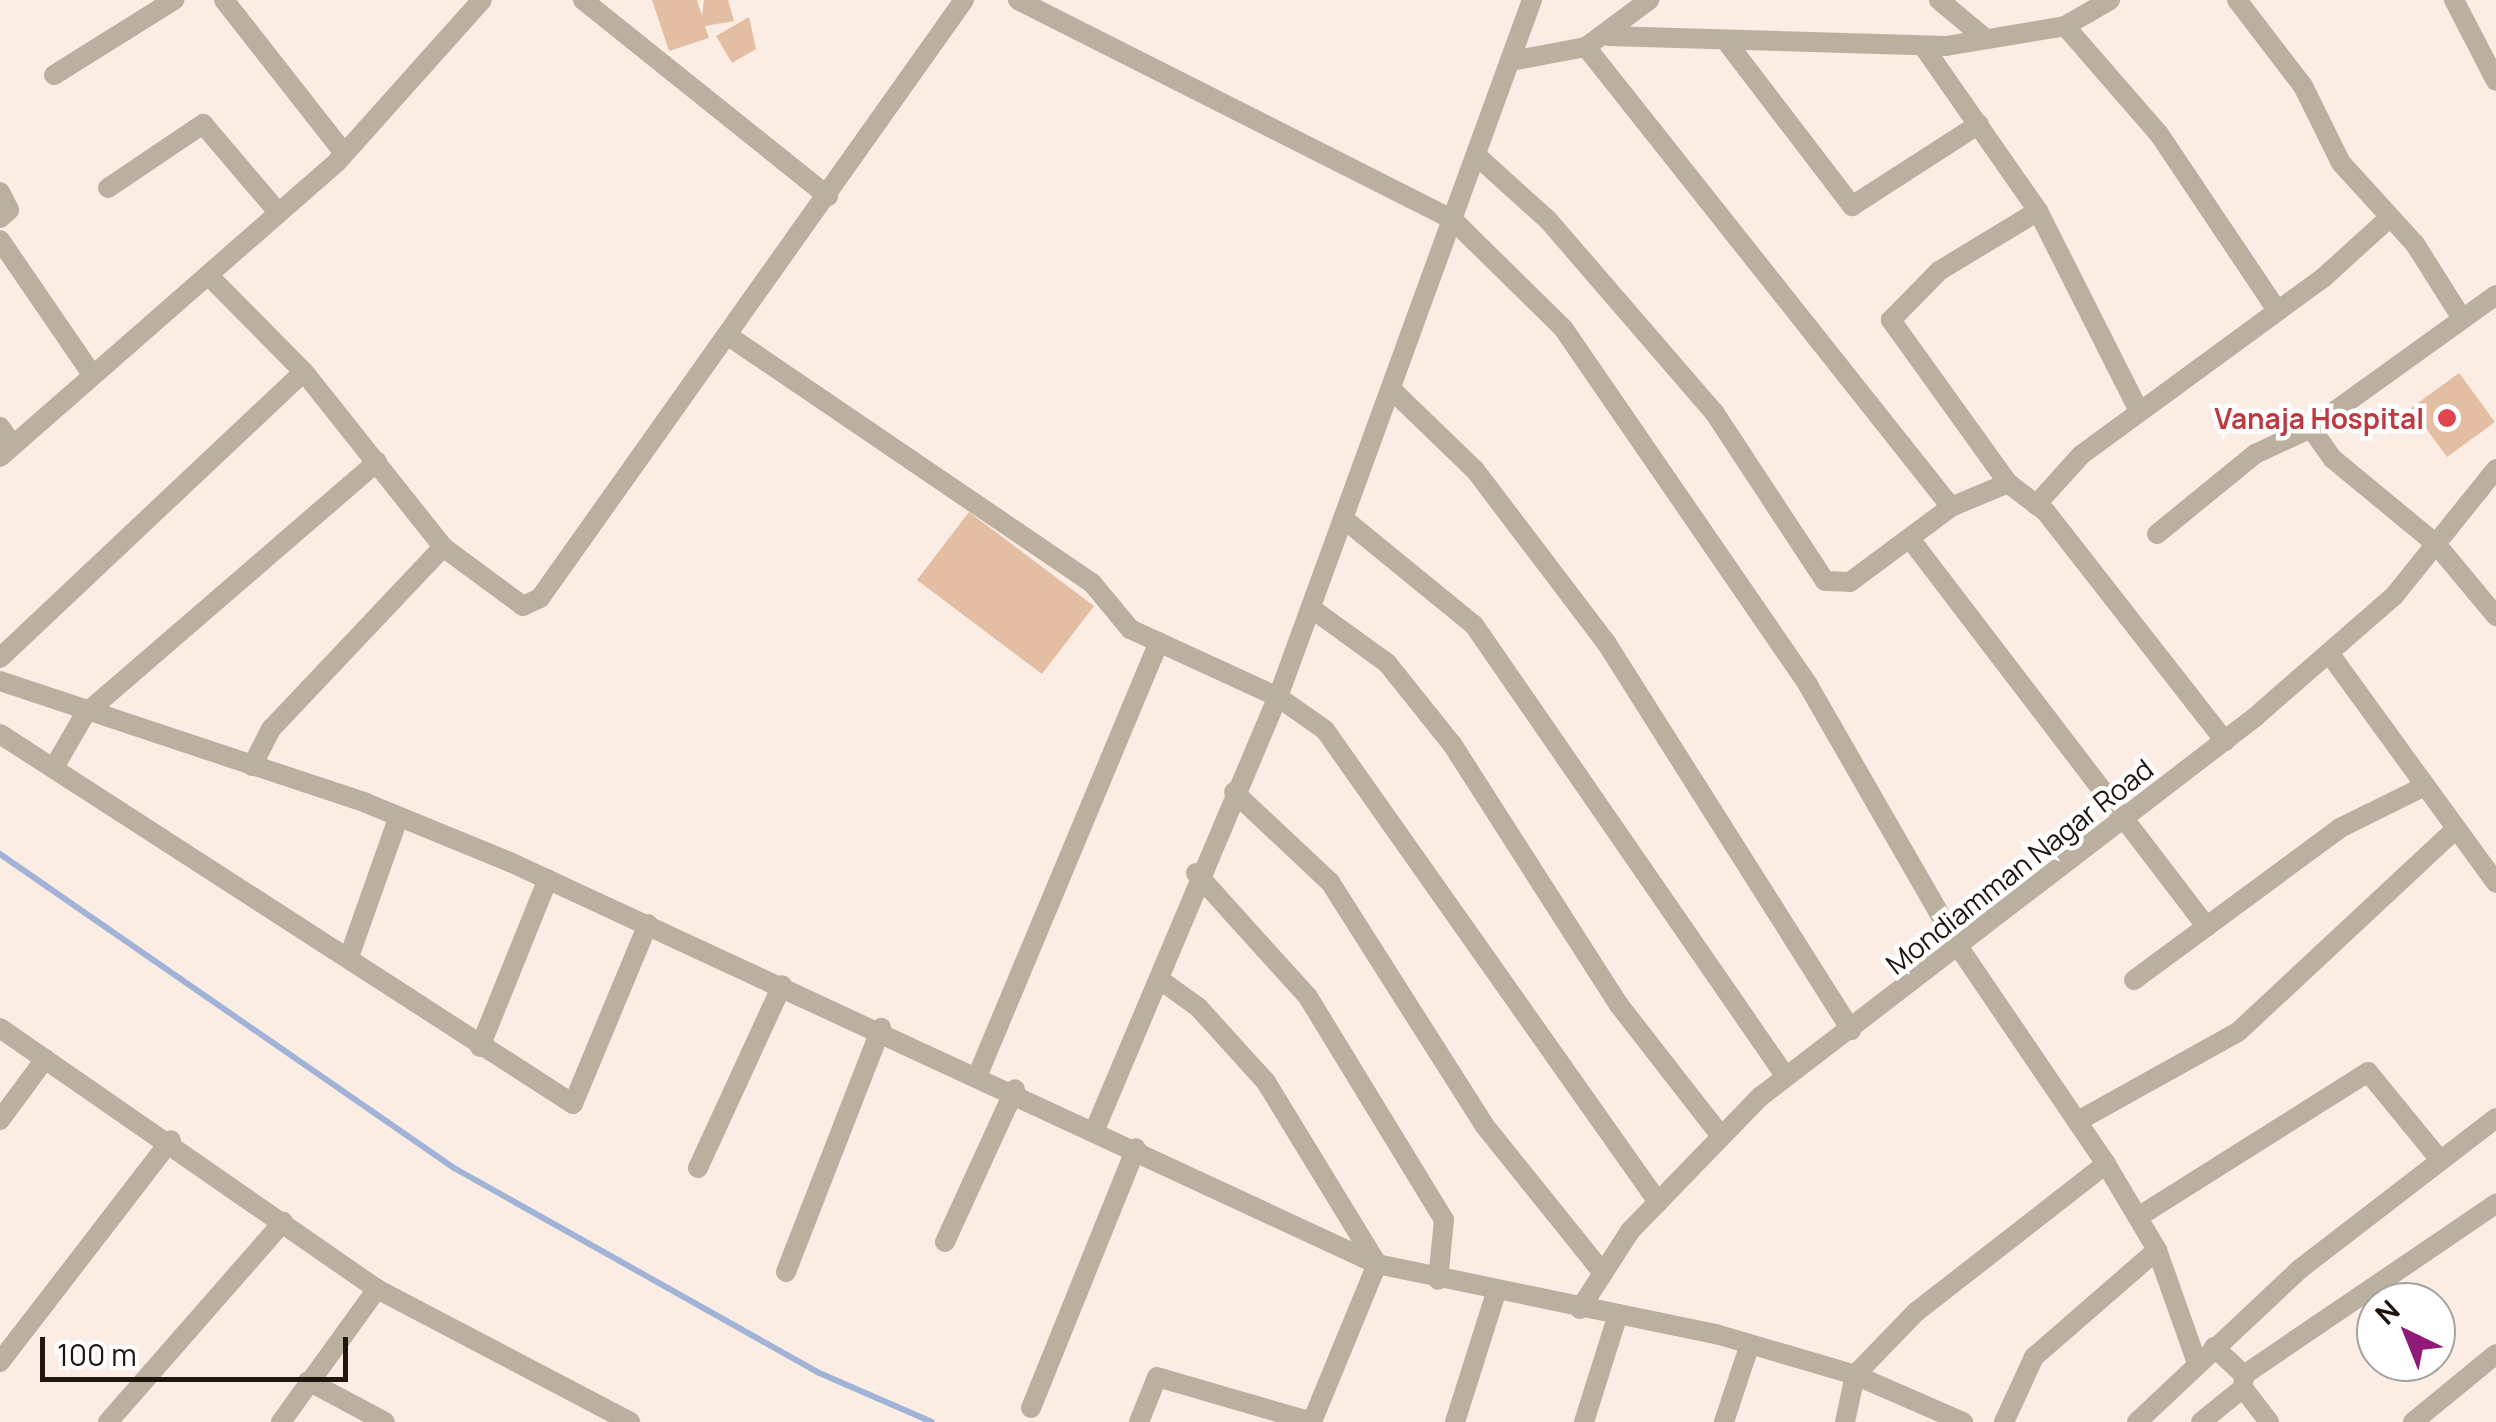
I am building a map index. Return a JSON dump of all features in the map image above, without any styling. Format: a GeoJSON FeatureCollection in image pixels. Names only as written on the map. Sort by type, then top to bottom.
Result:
{"type":"FeatureCollection","features":[{"type":"Feature","properties":{"kind":"street"},"geometry":{"type":"LineString","coordinates":[[54,75],[174,0]]}},
{"type":"Feature","properties":{"kind":"street"},"geometry":{"type":"LineString","coordinates":[[224,0],[344,153]]}},
{"type":"Feature","properties":{"kind":"street"},"geometry":{"type":"LineString","coordinates":[[0,427],[7,451],[344,153],[482,0]]}},
{"type":"Feature","properties":{"kind":"street"},"geometry":{"type":"LineString","coordinates":[[584,0],[828,196]]}},
{"type":"Feature","properties":{"kind":"street"},"geometry":{"type":"LineString","coordinates":[[208,275],[304,372],[443,547],[508,602],[540,598],[730,337],[964,0]]}},
{"type":"Feature","properties":{"kind":"street"},"geometry":{"type":"LineString","coordinates":[[1018,0],[1452,219],[1562,328],[1687,503],[1808,686],[1960,950],[2106,1164],[2158,1250],[2196,1360]]}},
{"type":"Feature","properties":{"kind":"street"},"geometry":{"type":"LineString","coordinates":[[1096,1127],[1159,980],[1196,874],[1278,697],[1532,0]]}},
{"type":"Feature","properties":{"kind":"street"},"geometry":{"type":"LineString","coordinates":[[1511,61],[1586,47],[1608,36],[1649,0]]}},
{"type":"Feature","properties":{"kind":"street"},"geometry":{"type":"LineString","coordinates":[[1939,0],[1986,39]]}},
{"type":"Feature","properties":{"kind":"street"},"geometry":{"type":"LineString","coordinates":[[1608,36],[1729,45],[1923,46],[2065,26],[2110,0]]}},
{"type":"Feature","properties":{"kind":"street"},"geometry":{"type":"LineString","coordinates":[[2237,0],[2303,86],[2341,163],[2461,317]]}},
{"type":"Feature","properties":{"kind":"street"},"geometry":{"type":"LineString","coordinates":[[2454,0],[2496,81]]}},
{"type":"Feature","properties":{"kind":"street"},"geometry":{"type":"LineString","coordinates":[[2065,26],[2159,134],[2277,310]]}},
{"type":"Feature","properties":{"kind":"street"},"geometry":{"type":"LineString","coordinates":[[1729,45],[1852,206],[1979,124]]}},
{"type":"Feature","properties":{"kind":"street"},"geometry":{"type":"LineString","coordinates":[[1923,46],[2038,211],[2140,411]]}},
{"type":"Feature","properties":{"kind":"street"},"geometry":{"type":"LineString","coordinates":[[1586,47],[1951,508]]}},
{"type":"Feature","properties":{"kind":"street"},"geometry":{"type":"LineString","coordinates":[[108,188],[203,124],[278,212]]}},
{"type":"Feature","properties":{"kind":"street"},"geometry":{"type":"LineString","coordinates":[[1476,155],[1548,220],[1714,412],[1825,581],[1850,582],[1914,544],[1951,508],[2008,483]]}},
{"type":"Feature","properties":{"kind":"street"},"geometry":{"type":"LineString","coordinates":[[0,192],[9,210],[0,218]]}},
{"type":"Feature","properties":{"kind":"street"},"geometry":{"type":"LineString","coordinates":[[2038,211],[1939,271],[1891,320],[2008,483],[2036,505],[2225,741]]}},
{"type":"Feature","properties":{"kind":"street"},"geometry":{"type":"LineString","coordinates":[[2036,505],[2081,455],[2277,310],[2388,219]]}},
{"type":"Feature","properties":{"kind":"street"},"geometry":{"type":"LineString","coordinates":[[0,240],[91,373]]}},
{"type":"Feature","properties":{"kind":"street"},"geometry":{"type":"LineString","coordinates":[[2157,534],[2255,454],[2310,428],[2496,295]]}},
{"type":"Feature","properties":{"kind":"street"},"geometry":{"type":"LineString","coordinates":[[730,337],[1076,571],[1130,628],[1278,697],[1325,730],[1415,848],[1534,1037],[1658,1202]]}},
{"type":"Feature","properties":{"kind":"street"},"geometry":{"type":"LineString","coordinates":[[0,658],[304,372]]}},
{"type":"Feature","properties":{"kind":"street"},"geometry":{"type":"LineString","coordinates":[[1392,389],[1476,470],[1607,644],[1851,1030]]}},
{"type":"Feature","properties":{"kind":"street"},"geometry":{"type":"LineString","coordinates":[[2310,428],[2333,459],[2436,544],[2496,616]]}},
{"type":"Feature","properties":{"kind":"street"},"geometry":{"type":"LineString","coordinates":[[56,764],[86,714],[377,462]]}},
{"type":"Feature","properties":{"kind":"street","name":"Mondiamman Nagar Road"},"geometry":{"type":"LineString","coordinates":[[1580,1308],[1658,1202],[1786,1077],[1960,950],[2225,741],[2329,653],[2436,544],[2496,469]]}},
{"type":"Feature","properties":{"kind":"street"},"geometry":{"type":"LineString","coordinates":[[1344,520],[1474,625],[1786,1077]]}},
{"type":"Feature","properties":{"kind":"street"},"geometry":{"type":"LineString","coordinates":[[1914,544],[2206,927]]}},
{"type":"Feature","properties":{"kind":"street"},"geometry":{"type":"LineString","coordinates":[[252,766],[271,729],[443,547]]}},
{"type":"Feature","properties":{"kind":"street"},"geometry":{"type":"LineString","coordinates":[[1312,608],[1387,663],[1452,744],[1619,1005],[1722,1136]]}},
{"type":"Feature","properties":{"kind":"street"},"geometry":{"type":"LineString","coordinates":[[978,1072],[1159,642]]}},
{"type":"Feature","properties":{"kind":"street"},"geometry":{"type":"LineString","coordinates":[[2329,653],[2496,883]]}},
{"type":"Feature","properties":{"kind":"street"},"geometry":{"type":"LineString","coordinates":[[0,681],[86,714],[252,766],[548,879],[1015,1089],[1096,1127],[1293,1231],[1377,1264],[1496,1293],[1618,1314],[1750,1344],[1855,1375],[1964,1422]]}},
{"type":"Feature","properties":{"kind":"street"},"geometry":{"type":"LineString","coordinates":[[0,734],[56,764],[480,1047],[580,1101],[648,924]]}},
{"type":"Feature","properties":{"kind":"street"},"geometry":{"type":"LineString","coordinates":[[2134,980],[2340,828],[2424,786]]}},
{"type":"Feature","properties":{"kind":"street"},"geometry":{"type":"LineString","coordinates":[[1234,792],[1330,882],[1484,1125],[1603,1273]]}},
{"type":"Feature","properties":{"kind":"street"},"geometry":{"type":"LineString","coordinates":[[349,957],[398,819]]}},
{"type":"Feature","properties":{"kind":"street"},"geometry":{"type":"LineString","coordinates":[[2078,1121],[2238,1032],[2456,829]]}},
{"type":"Feature","properties":{"kind":"street"},"geometry":{"type":"LineString","coordinates":[[1196,874],[1308,997],[1444,1220],[1438,1280]]}},
{"type":"Feature","properties":{"kind":"street"},"geometry":{"type":"LineString","coordinates":[[480,1047],[548,879]]}},
{"type":"Feature","properties":{"kind":"street"},"geometry":{"type":"LineString","coordinates":[[1159,980],[1198,1007],[1266,1082],[1377,1264]]}},
{"type":"Feature","properties":{"kind":"street"},"geometry":{"type":"LineString","coordinates":[[698,1168],[782,985]]}},
{"type":"Feature","properties":{"kind":"street"},"geometry":{"type":"LineString","coordinates":[[0,1028],[171,1140],[378,1289],[630,1422]]}},
{"type":"Feature","properties":{"kind":"street"},"geometry":{"type":"LineString","coordinates":[[786,1272],[880,1028]]}},
{"type":"Feature","properties":{"kind":"street"},"geometry":{"type":"LineString","coordinates":[[0,1120],[45,1059]]}},
{"type":"Feature","properties":{"kind":"street"},"geometry":{"type":"LineString","coordinates":[[2138,1217],[2368,1072],[2440,1160]]}},
{"type":"Feature","properties":{"kind":"street"},"geometry":{"type":"LineString","coordinates":[[945,1242],[1015,1089]]}},
{"type":"Feature","properties":{"kind":"street"},"geometry":{"type":"LineString","coordinates":[[2137,1422],[2196,1360],[2496,1118]]}},
{"type":"Feature","properties":{"kind":"street"},"geometry":{"type":"LineString","coordinates":[[0,1362],[171,1140]]}},
{"type":"Feature","properties":{"kind":"street"},"geometry":{"type":"LineString","coordinates":[[1031,1408],[1136,1148]]}},
{"type":"Feature","properties":{"kind":"street"},"geometry":{"type":"LineString","coordinates":[[1845,1422],[1855,1375],[1943,1290],[2106,1164]]}},
{"type":"Feature","properties":{"kind":"street"},"geometry":{"type":"LineString","coordinates":[[2201,1422],[2243,1382],[2496,1204]]}},
{"type":"Feature","properties":{"kind":"street"},"geometry":{"type":"LineString","coordinates":[[108,1422],[283,1222]]}},
{"type":"Feature","properties":{"kind":"street"},"geometry":{"type":"LineString","coordinates":[[2004,1422],[2034,1357],[2158,1250]]}},
{"type":"Feature","properties":{"kind":"street"},"geometry":{"type":"LineString","coordinates":[[1139,1422],[1157,1377],[1286,1418],[1312,1422],[1377,1264]]}},
{"type":"Feature","properties":{"kind":"street"},"geometry":{"type":"LineString","coordinates":[[281,1422],[378,1289]]}},
{"type":"Feature","properties":{"kind":"street"},"geometry":{"type":"LineString","coordinates":[[1455,1422],[1496,1293]]}},
{"type":"Feature","properties":{"kind":"street"},"geometry":{"type":"LineString","coordinates":[[1584,1422],[1618,1314]]}},
{"type":"Feature","properties":{"kind":"street"},"geometry":{"type":"LineString","coordinates":[[1724,1422],[1750,1344]]}},
{"type":"Feature","properties":{"kind":"street"},"geometry":{"type":"LineString","coordinates":[[2214,1347],[2269,1422]]}},
{"type":"Feature","properties":{"kind":"street"},"geometry":{"type":"LineString","coordinates":[[2413,1422],[2496,1354]]}},
{"type":"Feature","properties":{"kind":"street"},"geometry":{"type":"LineString","coordinates":[[308,1381],[386,1422]]}},
{"type":"Feature","properties":{"kind":"building"},"geometry":{"type":"Polygon","coordinates":[[[652,0],[697,0],[702,16],[704,0],[728,0],[734,21],[705,26],[709,38],[669,51],[652,0]]]}},
{"type":"Feature","properties":{"kind":"building"},"geometry":{"type":"Polygon","coordinates":[[[749,17],[756,49],[732,63],[716,36],[749,17]]]}},
{"type":"Feature","properties":{"kind":"building"},"geometry":{"type":"Polygon","coordinates":[[[2459,373],[2495,422],[2447,457],[2411,408],[2459,373]]]}},
{"type":"Feature","properties":{"kind":"building"},"geometry":{"type":"Polygon","coordinates":[[[969,512],[1094,606],[1042,674],[917,580],[969,512]]]}},
{"type":"Feature","properties":{"kind":"waterway"},"geometry":{"type":"LineString","coordinates":[[0,854],[454,1168],[817,1372],[932,1422]]}},
{"type":"Feature","properties":{"kind":"place","name":"Vanaja Hospital"},"geometry":{"type":"Point","coordinates":[2447,418]}}]}
